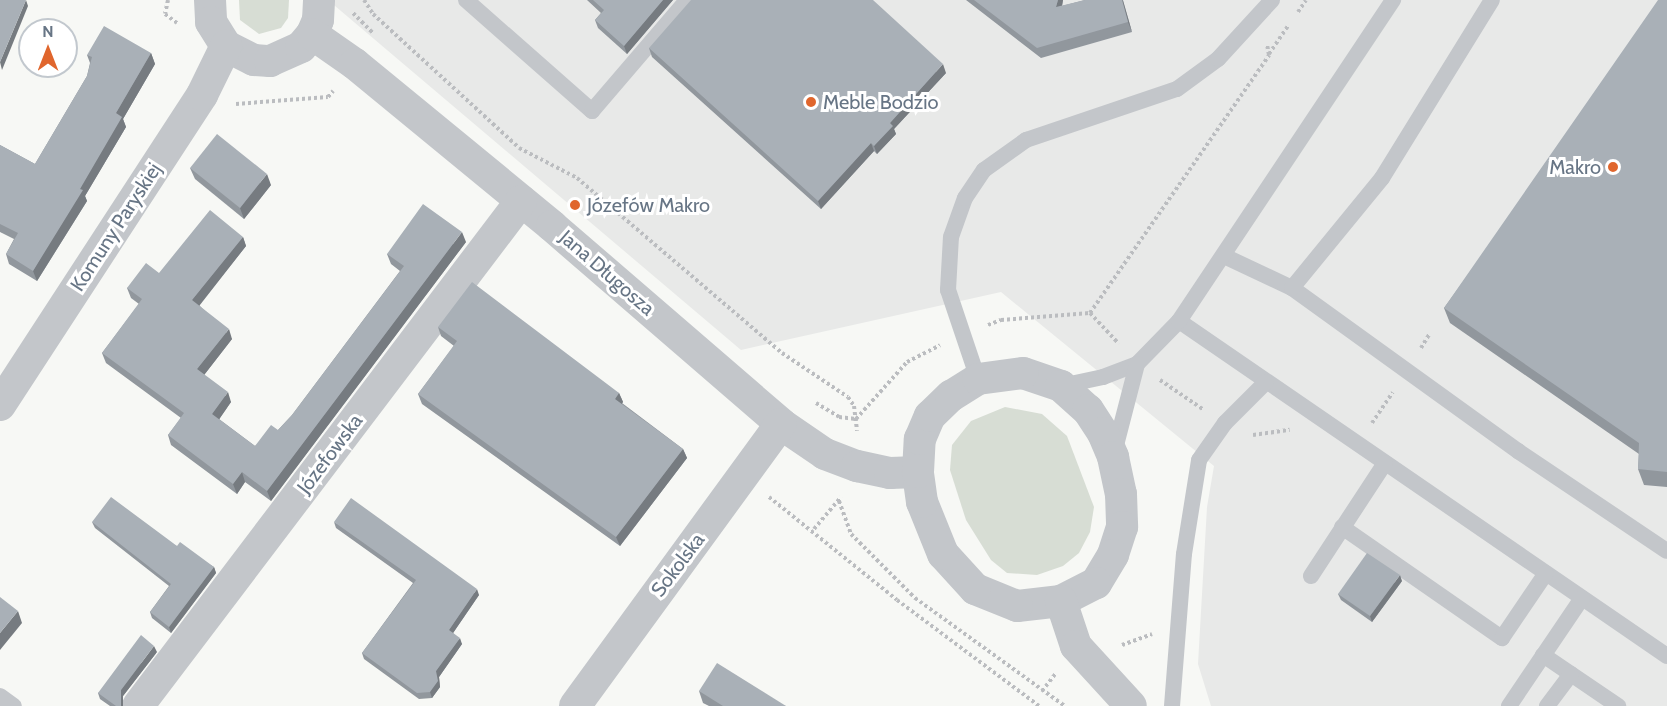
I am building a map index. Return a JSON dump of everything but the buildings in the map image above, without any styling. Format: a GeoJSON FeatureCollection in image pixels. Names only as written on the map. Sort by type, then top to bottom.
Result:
{"type":"FeatureCollection","features":[{"type":"Feature","properties":{"kind":"street"},"geometry":{"type":"LineString","coordinates":[[210,0],[211,22],[226,46],[254,60],[270,61],[301,48],[312,34],[318,20],[319,0]]}},
{"type":"Feature","properties":{"kind":"street","name":"Jana Długosza"},"geometry":{"type":"LineString","coordinates":[[312,34],[355,64],[521,201],[781,424],[825,454],[857,466],[890,473],[918,472]]}},
{"type":"Feature","properties":{"kind":"street","name":"Komuny Paryskiej"},"geometry":{"type":"LineString","coordinates":[[0,405],[202,94],[226,46]]}},
{"type":"Feature","properties":{"kind":"street","name":"Józefowska"},"geometry":{"type":"LineString","coordinates":[[138,706],[521,201]]}},
{"type":"Feature","properties":{"kind":"street"},"geometry":{"type":"LineString","coordinates":[[1023,373],[1061,386],[1088,410],[1113,457],[1122,527],[1113,555],[1096,583],[1061,601],[1017,606],[975,590],[943,554],[922,502],[918,472],[920,439],[930,416],[978,379],[1023,373]]}},
{"type":"Feature","properties":{"kind":"street","name":"Sokolska"},"geometry":{"type":"LineString","coordinates":[[575,706],[781,424]]}},
{"type":"Feature","properties":{"kind":"street"},"geometry":{"type":"LineString","coordinates":[[1061,601],[1076,646],[1131,706]]}},
{"type":"Feature","properties":{"kind":"lane"},"geometry":{"type":"LineString","coordinates":[[466,0],[592,111],[687,0]]}},
{"type":"Feature","properties":{"kind":"lane"},"geometry":{"type":"LineString","coordinates":[[1061,386],[1103,377],[1137,364],[1179,321],[1393,0]]}},
{"type":"Feature","properties":{"kind":"lane"},"geometry":{"type":"LineString","coordinates":[[1292,288],[1382,178],[1492,0]]}},
{"type":"Feature","properties":{"kind":"lane"},"geometry":{"type":"LineString","coordinates":[[978,379],[948,291],[951,237],[965,198],[984,170],[1026,140],[1177,89],[1218,59],[1267,7]]}},
{"type":"Feature","properties":{"kind":"lane"},"geometry":{"type":"LineString","coordinates":[[1224,256],[1292,288],[1518,451],[1667,551]]}},
{"type":"Feature","properties":{"kind":"lane"},"geometry":{"type":"LineString","coordinates":[[1179,321],[1667,656]]}},
{"type":"Feature","properties":{"kind":"lane"},"geometry":{"type":"LineString","coordinates":[[1113,457],[1137,364]]}},
{"type":"Feature","properties":{"kind":"lane"},"geometry":{"type":"LineString","coordinates":[[1172,706],[1182,575],[1199,460],[1225,423],[1266,382]]}},
{"type":"Feature","properties":{"kind":"lane"},"geometry":{"type":"LineString","coordinates":[[1311,576],[1385,463]]}},
{"type":"Feature","properties":{"kind":"lane"},"geometry":{"type":"LineString","coordinates":[[1342,527],[1502,638],[1546,573]]}},
{"type":"Feature","properties":{"kind":"lane"},"geometry":{"type":"LineString","coordinates":[[1509,706],[1582,598]]}},
{"type":"Feature","properties":{"kind":"lane"},"geometry":{"type":"LineString","coordinates":[[1543,655],[1618,706]]}},
{"type":"Feature","properties":{"kind":"lane"},"geometry":{"type":"LineString","coordinates":[[1547,706],[1571,674]]}},
{"type":"Feature","properties":{"kind":"lane"},"geometry":{"type":"LineString","coordinates":[[0,696],[14,706]]}},
{"type":"Feature","properties":{"kind":"path"},"geometry":{"type":"LineString","coordinates":[[364,0],[373,14],[519,148],[577,178],[782,353],[848,397],[855,418]]}},
{"type":"Feature","properties":{"kind":"path"},"geometry":{"type":"LineString","coordinates":[[1090,312],[1269,55],[1267,7]]}},
{"type":"Feature","properties":{"kind":"path"},"geometry":{"type":"LineString","coordinates":[[764,492],[814,529],[897,600],[1039,706]]}},
{"type":"Feature","properties":{"kind":"path"},"geometry":{"type":"LineString","coordinates":[[814,529],[839,501],[851,534],[915,598],[1065,706]]}},
{"type":"Feature","properties":{"kind":"shaded area"},"geometry":{"type":"Polygon","coordinates":[[[239,0],[289,0],[288,18],[281,28],[259,34],[240,20],[239,0]]]}},
{"type":"Feature","properties":{"kind":"shaded area"},"geometry":{"type":"Polygon","coordinates":[[[328,0],[1667,0],[1667,706],[1211,706],[1198,664],[1207,507],[1214,466],[1001,292],[741,350],[328,0]]]}},
{"type":"Feature","properties":{"kind":"shaded area"},"geometry":{"type":"Polygon","coordinates":[[[1005,407],[1042,414],[1067,436],[1094,507],[1090,532],[1079,553],[1063,566],[1037,575],[1007,573],[991,560],[966,520],[950,470],[952,445],[971,421],[1005,407]]]}},
{"type":"Feature","properties":{"kind":"place","name":"Meble Bodzio"},"geometry":{"type":"Point","coordinates":[811,102]}},
{"type":"Feature","properties":{"kind":"place","name":"Makro"},"geometry":{"type":"Point","coordinates":[1613,167]}},
{"type":"Feature","properties":{"kind":"place","name":"Józefów Makro"},"geometry":{"type":"Point","coordinates":[575,205]}}]}
